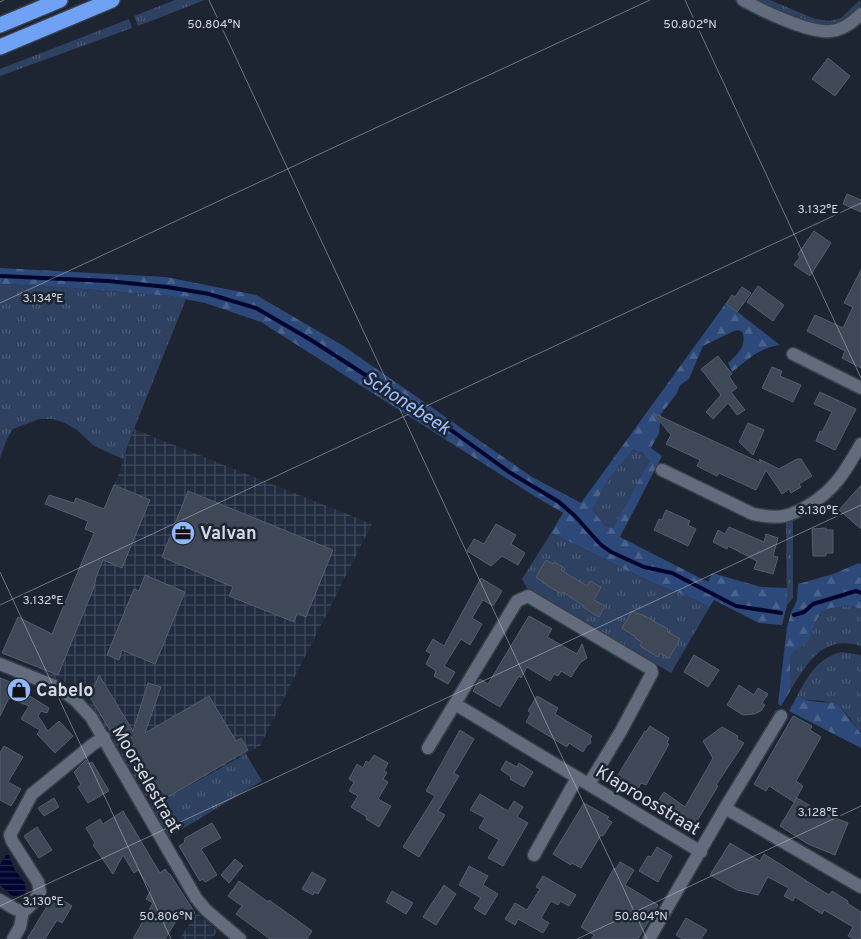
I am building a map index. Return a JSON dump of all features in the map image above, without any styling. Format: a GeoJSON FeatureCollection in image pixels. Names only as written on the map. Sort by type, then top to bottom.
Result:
{"type":"FeatureCollection","features":[{"type":"Feature","properties":{"kind":"highway"},"geometry":{"type":"LineString","coordinates":[[0,25],[60,0]]}},
{"type":"Feature","properties":{"kind":"highway"},"geometry":{"type":"LineString","coordinates":[[0,47],[112,0]]}},
{"type":"Feature","properties":{"kind":"street"},"geometry":{"type":"LineString","coordinates":[[743,0],[769,13],[824,32],[842,28],[861,14]]}},
{"type":"Feature","properties":{"kind":"street"},"geometry":{"type":"LineString","coordinates":[[792,354],[861,388]]}},
{"type":"Feature","properties":{"kind":"street"},"geometry":{"type":"LineString","coordinates":[[662,470],[753,514],[782,517],[795,513],[823,497],[839,481],[861,444]]}},
{"type":"Feature","properties":{"kind":"street"},"geometry":{"type":"LineString","coordinates":[[428,748],[517,601],[525,596],[533,597],[651,669],[652,673],[621,731],[589,784]]}},
{"type":"Feature","properties":{"kind":"street","name":"Moorselestraat"},"geometry":{"type":"LineString","coordinates":[[0,664],[57,688],[75,700],[91,717],[196,898],[206,910],[240,939]]}},
{"type":"Feature","properties":{"kind":"street","name":"Klaproosstraat"},"geometry":{"type":"LineString","coordinates":[[455,704],[701,852]]}},
{"type":"Feature","properties":{"kind":"street"},"geometry":{"type":"LineString","coordinates":[[649,939],[781,716]]}},
{"type":"Feature","properties":{"kind":"street"},"geometry":{"type":"LineString","coordinates":[[13,939],[20,927],[23,912],[32,905],[40,892],[40,887],[12,841],[10,836],[12,830],[32,794],[104,737]]}},
{"type":"Feature","properties":{"kind":"street","name":"Klaproosstraat"},"geometry":{"type":"LineString","coordinates":[[534,855],[577,778]]}},
{"type":"Feature","properties":{"kind":"street"},"geometry":{"type":"LineString","coordinates":[[725,808],[861,887]]}},
{"type":"Feature","properties":{"kind":"street"},"geometry":{"type":"LineString","coordinates":[[0,900],[23,912]]}},
{"type":"Feature","properties":{"kind":"shaded area"},"geometry":{"type":"Polygon","coordinates":[[[134,429],[372,524],[260,746],[152,806],[86,698],[75,687],[38,670],[117,478],[134,429]]]}},
{"type":"Feature","properties":{"kind":"shaded area"},"geometry":{"type":"Polygon","coordinates":[[[6,855],[9,855],[14,869],[25,883],[26,891],[23,895],[13,897],[0,885],[0,865],[6,855]]]}},
{"type":"Feature","properties":{"kind":"shaded area"},"geometry":{"type":"Polygon","coordinates":[[[197,913],[217,931],[212,939],[179,939],[197,913]]]}},
{"type":"Feature","properties":{"kind":"green space"},"geometry":{"type":"Polygon","coordinates":[[[175,0],[205,0],[138,26],[134,16],[175,0]]]}},
{"type":"Feature","properties":{"kind":"green space"},"geometry":{"type":"Polygon","coordinates":[[[748,0],[770,0],[815,19],[830,21],[841,18],[860,0],[861,8],[843,23],[824,28],[748,0]]]}},
{"type":"Feature","properties":{"kind":"green space"},"geometry":{"type":"Polygon","coordinates":[[[129,19],[132,28],[0,76],[0,69],[129,19]]]}},
{"type":"Feature","properties":{"kind":"green space"},"geometry":{"type":"Polygon","coordinates":[[[0,268],[166,277],[256,295],[342,345],[532,477],[581,503],[726,303],[780,345],[760,351],[732,372],[728,363],[742,346],[743,333],[739,330],[734,331],[703,346],[689,379],[680,385],[677,393],[661,414],[659,433],[651,448],[662,456],[620,537],[708,582],[712,573],[761,587],[787,588],[787,605],[782,625],[759,623],[714,600],[709,608],[551,533],[563,513],[261,322],[205,303],[170,296],[0,284],[0,268]],[[633,450],[606,483],[592,510],[605,526],[613,528],[649,461],[642,452],[633,450]]]}},
{"type":"Feature","properties":{"kind":"green space"},"geometry":{"type":"Polygon","coordinates":[[[0,284],[47,286],[186,299],[123,459],[94,446],[77,430],[53,419],[39,419],[13,429],[0,458],[0,284]]]}},
{"type":"Feature","properties":{"kind":"green space"},"geometry":{"type":"Polygon","coordinates":[[[633,450],[642,452],[649,461],[613,528],[605,526],[591,510],[606,483],[633,450]]]}},
{"type":"Feature","properties":{"kind":"green space"},"geometry":{"type":"Polygon","coordinates":[[[793,519],[793,598],[787,605],[786,521],[793,519]]]}},
{"type":"Feature","properties":{"kind":"green space"},"geometry":{"type":"Polygon","coordinates":[[[551,533],[709,608],[671,673],[527,588],[522,579],[551,533]]]}},
{"type":"Feature","properties":{"kind":"green space"},"geometry":{"type":"Polygon","coordinates":[[[859,563],[861,565],[861,609],[851,606],[831,608],[822,612],[817,619],[808,642],[795,651],[790,658],[790,691],[781,706],[778,704],[787,627],[797,600],[798,584],[833,574],[859,563]]]}},
{"type":"Feature","properties":{"kind":"green space"},"geometry":{"type":"Polygon","coordinates":[[[851,606],[861,609],[861,646],[848,643],[836,644],[826,648],[810,661],[790,691],[790,658],[795,651],[808,642],[817,619],[822,612],[831,608],[851,606]]]}},
{"type":"Feature","properties":{"kind":"green space"},"geometry":{"type":"Polygon","coordinates":[[[842,652],[861,655],[861,734],[844,711],[836,705],[807,700],[797,696],[820,663],[826,658],[842,652]]]}},
{"type":"Feature","properties":{"kind":"green space"},"geometry":{"type":"Polygon","coordinates":[[[797,696],[809,701],[833,703],[840,707],[861,734],[861,748],[789,711],[797,696]]]}},
{"type":"Feature","properties":{"kind":"green space"},"geometry":{"type":"Polygon","coordinates":[[[246,754],[262,781],[169,837],[152,806],[246,754]]]}},
{"type":"Feature","properties":{"kind":"building"},"geometry":{"type":"Polygon","coordinates":[[[828,58],[850,76],[835,96],[812,79],[828,58]]]}},
{"type":"Feature","properties":{"kind":"building"},"geometry":{"type":"Polygon","coordinates":[[[847,194],[861,200],[861,212],[843,204],[847,194]]]}},
{"type":"Feature","properties":{"kind":"building"},"geometry":{"type":"Polygon","coordinates":[[[814,231],[831,243],[810,276],[794,265],[800,257],[798,254],[814,231]]]}},
{"type":"Feature","properties":{"kind":"building"},"geometry":{"type":"Polygon","coordinates":[[[861,270],[861,368],[842,358],[845,351],[807,331],[815,315],[843,328],[853,307],[844,303],[861,270]]]}},
{"type":"Feature","properties":{"kind":"building"},"geometry":{"type":"Polygon","coordinates":[[[758,286],[784,305],[773,321],[747,302],[758,286]]]}},
{"type":"Feature","properties":{"kind":"building"},"geometry":{"type":"Polygon","coordinates":[[[742,287],[751,293],[737,312],[726,304],[732,295],[735,297],[742,287]]]}},
{"type":"Feature","properties":{"kind":"building"},"geometry":{"type":"Polygon","coordinates":[[[718,356],[732,374],[729,376],[737,388],[731,392],[745,410],[737,415],[728,403],[713,419],[706,412],[721,395],[701,369],[718,356]]]}},
{"type":"Feature","properties":{"kind":"building"},"geometry":{"type":"Polygon","coordinates":[[[772,367],[782,371],[780,376],[801,385],[793,402],[762,388],[772,367]]]}},
{"type":"Feature","properties":{"kind":"building"},"geometry":{"type":"Polygon","coordinates":[[[820,392],[856,409],[835,450],[816,441],[832,412],[814,404],[820,392]]]}},
{"type":"Feature","properties":{"kind":"building"},"geometry":{"type":"Polygon","coordinates":[[[653,413],[761,463],[759,459],[779,469],[797,459],[801,459],[812,476],[799,484],[801,487],[791,493],[789,489],[782,494],[766,470],[756,490],[719,473],[717,476],[697,466],[700,460],[666,444],[671,435],[653,413]]]}},
{"type":"Feature","properties":{"kind":"building"},"geometry":{"type":"Polygon","coordinates":[[[748,423],[764,430],[753,455],[739,442],[748,423]]]}},
{"type":"Feature","properties":{"kind":"building"},"geometry":{"type":"Polygon","coordinates":[[[114,485],[150,500],[122,568],[103,560],[58,675],[2,653],[18,617],[52,634],[94,533],[85,529],[88,521],[45,504],[49,495],[74,503],[76,498],[104,509],[114,485]]]}},
{"type":"Feature","properties":{"kind":"building"},"geometry":{"type":"Polygon","coordinates":[[[861,485],[861,529],[839,510],[861,485]]]}},
{"type":"Feature","properties":{"kind":"building"},"geometry":{"type":"Polygon","coordinates":[[[188,491],[333,550],[306,617],[297,613],[294,622],[229,596],[233,587],[162,557],[188,491]]]}},
{"type":"Feature","properties":{"kind":"building"},"geometry":{"type":"Polygon","coordinates":[[[666,510],[690,521],[688,525],[696,529],[688,546],[654,530],[659,519],[662,520],[666,510]]]}},
{"type":"Feature","properties":{"kind":"building"},"geometry":{"type":"Polygon","coordinates":[[[496,524],[516,535],[511,544],[525,553],[518,565],[502,556],[491,566],[467,551],[474,539],[484,544],[496,524]]]}},
{"type":"Feature","properties":{"kind":"building"},"geometry":{"type":"Polygon","coordinates":[[[729,527],[764,542],[766,534],[778,538],[773,556],[778,557],[773,574],[754,569],[757,561],[728,546],[727,549],[713,542],[718,530],[725,534],[729,527]]]}},
{"type":"Feature","properties":{"kind":"building"},"geometry":{"type":"Polygon","coordinates":[[[826,528],[826,530],[833,530],[833,553],[826,553],[826,556],[813,556],[812,529],[826,528]]]}},
{"type":"Feature","properties":{"kind":"building"},"geometry":{"type":"Polygon","coordinates":[[[546,560],[563,567],[561,570],[587,586],[590,581],[601,587],[594,600],[605,606],[599,617],[563,592],[562,594],[551,588],[536,577],[546,560]]]}},
{"type":"Feature","properties":{"kind":"building"},"geometry":{"type":"Polygon","coordinates":[[[145,575],[185,592],[155,664],[122,650],[119,660],[107,655],[134,589],[139,591],[145,575]]]}},
{"type":"Feature","properties":{"kind":"building"},"geometry":{"type":"Polygon","coordinates":[[[481,578],[502,591],[493,606],[483,600],[472,618],[482,624],[470,645],[461,639],[444,666],[455,672],[448,684],[434,676],[436,671],[426,664],[431,654],[426,651],[433,639],[444,646],[481,578]]]}},
{"type":"Feature","properties":{"kind":"building"},"geometry":{"type":"Polygon","coordinates":[[[632,611],[668,629],[667,631],[680,639],[669,658],[660,653],[658,657],[640,646],[642,642],[622,628],[632,611]]]}},
{"type":"Feature","properties":{"kind":"building"},"geometry":{"type":"Polygon","coordinates":[[[529,616],[552,629],[547,637],[577,654],[582,644],[587,658],[580,663],[571,677],[561,671],[558,676],[554,674],[550,681],[527,667],[521,678],[519,676],[500,707],[473,691],[480,679],[488,684],[529,616]]]}},
{"type":"Feature","properties":{"kind":"building"},"geometry":{"type":"Polygon","coordinates":[[[694,655],[719,670],[708,687],[684,672],[694,655]]]}},
{"type":"Feature","properties":{"kind":"building"},"geometry":{"type":"Polygon","coordinates":[[[99,675],[133,731],[148,683],[161,687],[145,733],[209,696],[236,741],[241,738],[248,750],[159,802],[129,750],[122,750],[90,697],[99,675]]]}},
{"type":"Feature","properties":{"kind":"building"},"geometry":{"type":"Polygon","coordinates":[[[0,678],[20,686],[29,692],[28,695],[49,708],[47,713],[41,711],[38,716],[48,731],[59,721],[73,736],[55,753],[37,734],[40,730],[21,719],[29,706],[9,698],[0,716],[0,678]]]}},
{"type":"Feature","properties":{"kind":"building"},"geometry":{"type":"Polygon","coordinates":[[[739,685],[754,695],[758,688],[768,694],[762,703],[765,705],[761,711],[743,715],[727,705],[739,685]]]}},
{"type":"Feature","properties":{"kind":"building"},"geometry":{"type":"Polygon","coordinates":[[[537,696],[558,708],[555,714],[592,736],[590,739],[591,743],[587,745],[583,752],[569,743],[567,747],[526,722],[531,713],[528,711],[537,696]]]}},
{"type":"Feature","properties":{"kind":"building"},"geometry":{"type":"Polygon","coordinates":[[[793,716],[812,726],[810,730],[821,737],[796,781],[803,786],[794,802],[769,786],[766,791],[754,784],[793,716]]]}},
{"type":"Feature","properties":{"kind":"building"},"geometry":{"type":"Polygon","coordinates":[[[650,726],[669,738],[667,743],[669,744],[646,785],[641,783],[637,790],[616,778],[650,726]]]}},
{"type":"Feature","properties":{"kind":"building"},"geometry":{"type":"Polygon","coordinates":[[[722,727],[738,736],[737,739],[744,743],[716,785],[718,786],[695,824],[658,801],[664,792],[685,807],[713,758],[703,741],[722,727]]]}},
{"type":"Feature","properties":{"kind":"building"},"geometry":{"type":"Polygon","coordinates":[[[460,730],[474,739],[454,773],[459,776],[438,811],[445,815],[419,857],[403,847],[435,796],[426,791],[460,730]]]}},
{"type":"Feature","properties":{"kind":"building"},"geometry":{"type":"Polygon","coordinates":[[[4,746],[23,757],[8,782],[21,789],[11,806],[0,800],[0,753],[4,746]]]}},
{"type":"Feature","properties":{"kind":"building"},"geometry":{"type":"Polygon","coordinates":[[[374,755],[388,763],[384,771],[387,773],[383,779],[388,782],[378,799],[391,806],[379,827],[351,807],[358,796],[349,791],[354,782],[349,779],[357,764],[363,768],[366,761],[369,763],[374,755]]]}},
{"type":"Feature","properties":{"kind":"building"},"geometry":{"type":"Polygon","coordinates":[[[86,760],[88,764],[92,762],[109,791],[88,803],[78,787],[81,785],[74,772],[86,760]]]}},
{"type":"Feature","properties":{"kind":"building"},"geometry":{"type":"Polygon","coordinates":[[[506,761],[517,767],[519,763],[533,772],[524,787],[510,779],[511,777],[501,770],[506,761]]]}},
{"type":"Feature","properties":{"kind":"building"},"geometry":{"type":"Polygon","coordinates":[[[480,794],[508,811],[514,801],[523,807],[517,817],[528,823],[503,866],[488,858],[499,840],[479,828],[485,818],[470,810],[480,794]]]}},
{"type":"Feature","properties":{"kind":"building"},"geometry":{"type":"Polygon","coordinates":[[[54,798],[59,807],[44,816],[38,808],[54,798]]]}},
{"type":"Feature","properties":{"kind":"building"},"geometry":{"type":"Polygon","coordinates":[[[797,798],[821,812],[848,823],[835,855],[808,844],[780,826],[797,798]]]}},
{"type":"Feature","properties":{"kind":"building"},"geometry":{"type":"Polygon","coordinates":[[[584,803],[609,817],[607,819],[612,822],[603,836],[601,835],[581,868],[572,863],[571,865],[553,854],[584,803]]]}},
{"type":"Feature","properties":{"kind":"building"},"geometry":{"type":"Polygon","coordinates":[[[123,811],[160,873],[165,869],[170,874],[195,913],[187,918],[178,918],[165,939],[133,939],[153,903],[146,899],[151,890],[138,870],[134,873],[123,855],[113,874],[93,845],[95,843],[86,828],[100,819],[103,824],[123,811]]]}},
{"type":"Feature","properties":{"kind":"building"},"geometry":{"type":"Polygon","coordinates":[[[212,823],[221,838],[201,849],[217,875],[205,882],[203,879],[200,881],[179,846],[184,843],[185,838],[212,823]]]}},
{"type":"Feature","properties":{"kind":"building"},"geometry":{"type":"Polygon","coordinates":[[[37,827],[52,850],[39,858],[24,836],[37,827]]]}},
{"type":"Feature","properties":{"kind":"building"},"geometry":{"type":"Polygon","coordinates":[[[730,843],[760,861],[764,854],[829,895],[832,891],[848,901],[847,903],[861,912],[861,939],[854,939],[848,936],[853,927],[824,910],[822,914],[795,897],[793,901],[784,896],[789,888],[768,877],[758,895],[737,890],[710,875],[730,843]]]}},
{"type":"Feature","properties":{"kind":"building"},"geometry":{"type":"Polygon","coordinates":[[[657,847],[672,856],[658,882],[639,871],[648,856],[651,857],[657,847]]]}},
{"type":"Feature","properties":{"kind":"building"},"geometry":{"type":"Polygon","coordinates":[[[235,859],[243,866],[229,883],[221,875],[235,859]]]}},
{"type":"Feature","properties":{"kind":"building"},"geometry":{"type":"Polygon","coordinates":[[[620,862],[634,870],[625,885],[658,905],[638,939],[591,939],[594,935],[581,927],[614,868],[616,869],[620,862]]]}},
{"type":"Feature","properties":{"kind":"building"},"geometry":{"type":"Polygon","coordinates":[[[469,866],[488,876],[483,885],[498,894],[485,915],[474,908],[481,898],[459,885],[469,866]]]}},
{"type":"Feature","properties":{"kind":"building"},"geometry":{"type":"Polygon","coordinates":[[[312,872],[326,880],[318,894],[314,892],[313,895],[302,889],[312,872]]]}},
{"type":"Feature","properties":{"kind":"building"},"geometry":{"type":"Polygon","coordinates":[[[543,876],[576,895],[569,906],[560,901],[558,905],[551,901],[541,918],[549,923],[543,933],[518,919],[515,925],[505,919],[515,903],[527,910],[540,889],[536,887],[543,876]]]}},
{"type":"Feature","properties":{"kind":"building"},"geometry":{"type":"Polygon","coordinates":[[[239,881],[312,931],[307,939],[270,939],[236,914],[242,906],[228,896],[239,881]]]}},
{"type":"Feature","properties":{"kind":"building"},"geometry":{"type":"Polygon","coordinates":[[[444,885],[456,894],[436,925],[423,917],[444,885]]]}},
{"type":"Feature","properties":{"kind":"building"},"geometry":{"type":"Polygon","coordinates":[[[392,891],[413,903],[406,914],[386,902],[392,891]]]}},
{"type":"Feature","properties":{"kind":"building"},"geometry":{"type":"Polygon","coordinates":[[[54,895],[72,906],[62,923],[57,920],[45,939],[27,939],[54,895]]]}},
{"type":"Feature","properties":{"kind":"building"},"geometry":{"type":"Polygon","coordinates":[[[686,918],[707,930],[701,939],[683,939],[676,935],[686,918]]]}},
{"type":"Feature","properties":{"kind":"waterway","name":"Schonebeek"},"geometry":{"type":"LineString","coordinates":[[0,276],[108,281],[167,287],[209,294],[256,308],[311,340],[451,430],[509,472],[559,502],[575,516],[600,544],[611,552],[644,567],[672,573],[736,606],[781,613]]}},
{"type":"Feature","properties":{"kind":"waterway","name":"Schonebeek"},"geometry":{"type":"LineString","coordinates":[[794,615],[804,612],[813,604],[856,591],[861,593]]}},
{"type":"Feature","properties":{"kind":"place","name":"Valvan"},"geometry":{"type":"Point","coordinates":[183,533]}},
{"type":"Feature","properties":{"kind":"place","name":"Cabelo"},"geometry":{"type":"Point","coordinates":[19,690]}}]}
